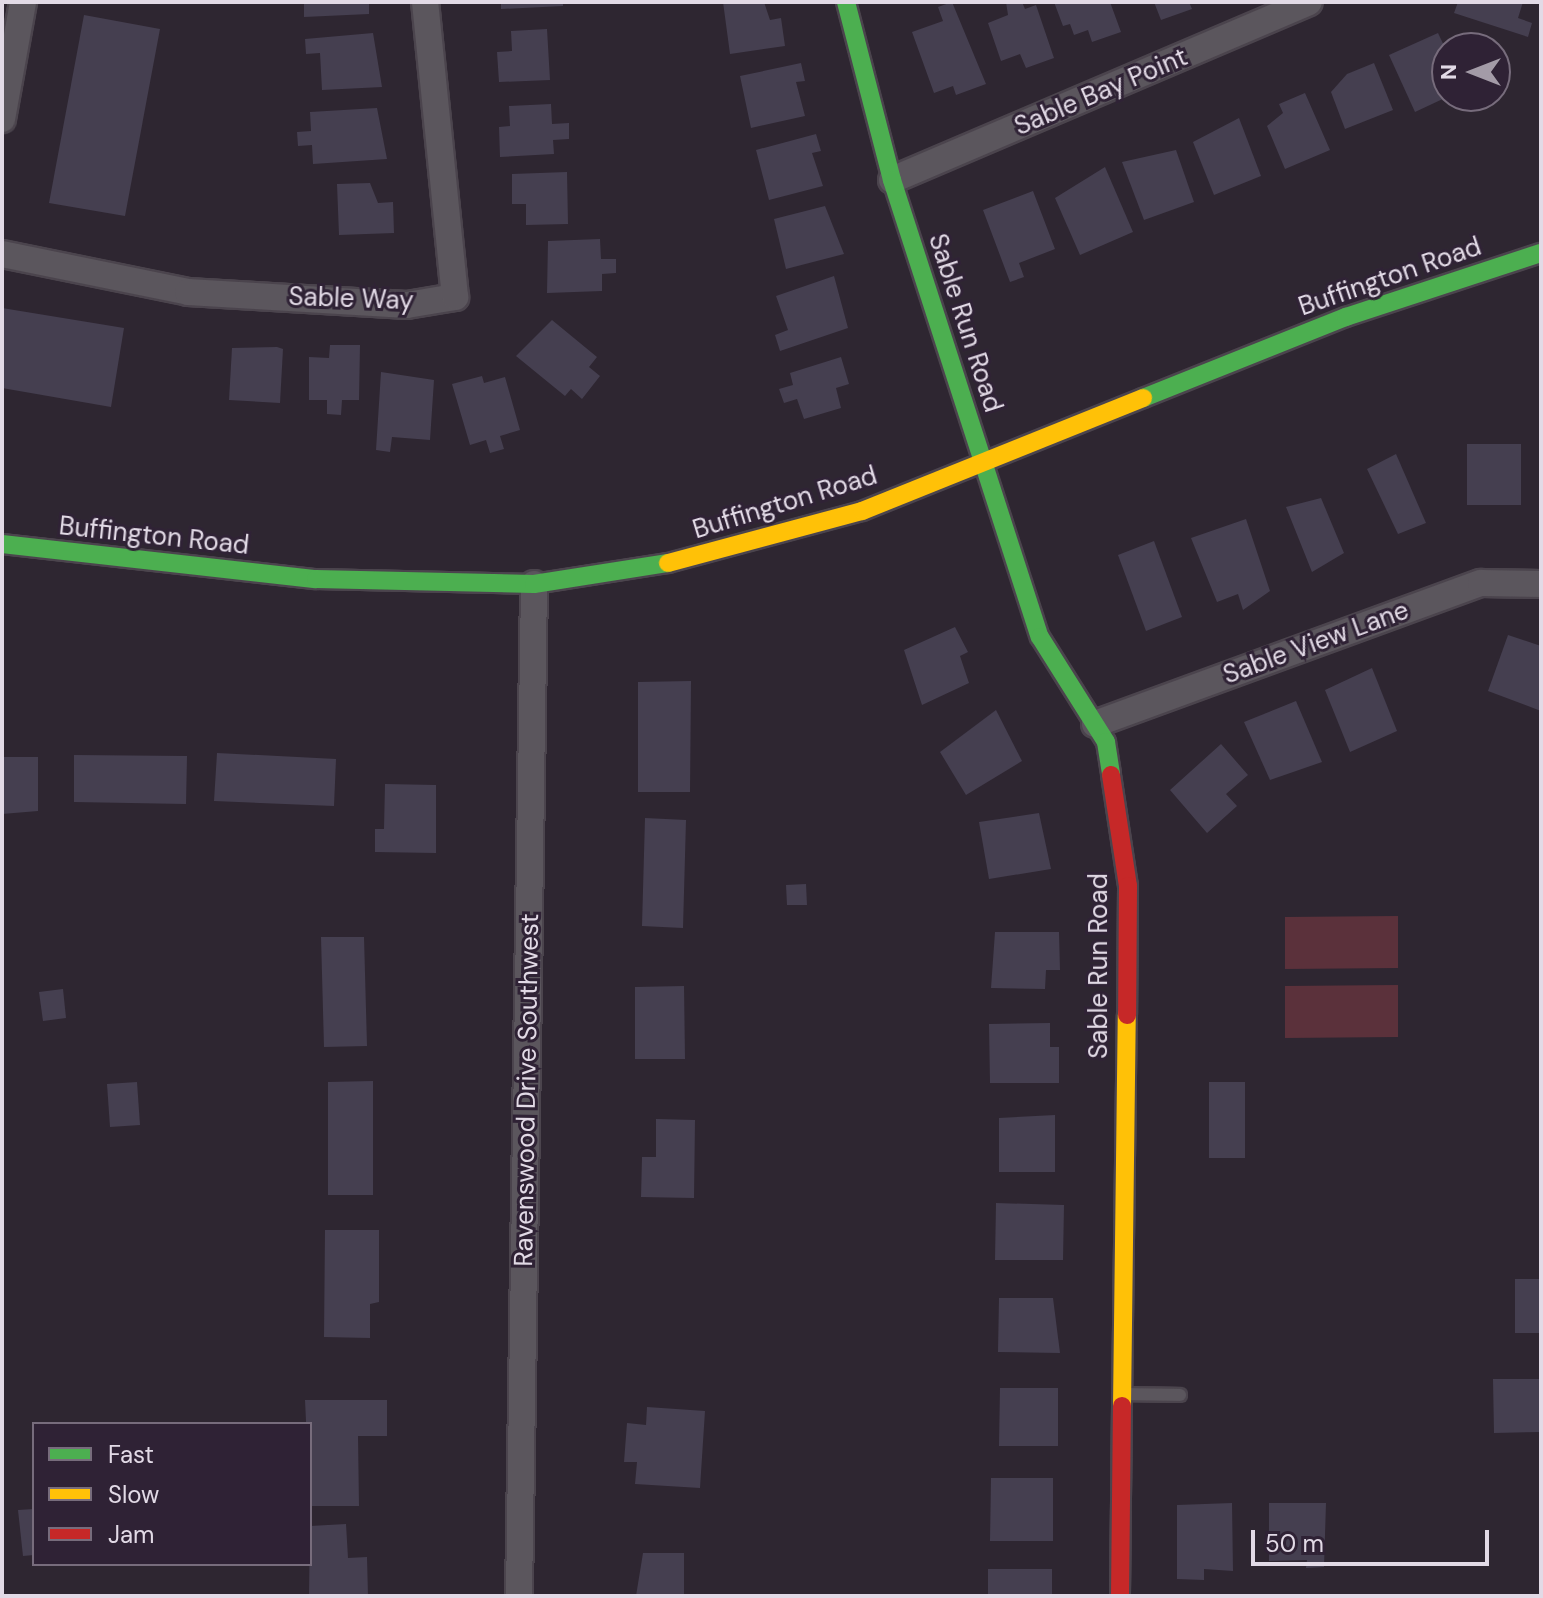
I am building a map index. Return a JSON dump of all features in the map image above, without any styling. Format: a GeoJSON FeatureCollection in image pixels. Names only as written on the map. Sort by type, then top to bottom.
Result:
{"type":"FeatureCollection","features":[{"type":"Feature","properties":{"kind":"street"},"geometry":{"type":"LineString","coordinates":[[2,119],[23,2]]}},
{"type":"Feature","properties":{"kind":"street","name":"Sable Way"},"geometry":{"type":"LineString","coordinates":[[2,254],[188,292],[407,305],[455,297],[425,2]]}},
{"type":"Feature","properties":{"kind":"street","name":"Sable Run Road"},"geometry":{"type":"LineString","coordinates":[[846,2],[892,180],[1040,637],[1106,742],[1128,886],[1120,1596]]}},
{"type":"Feature","properties":{"kind":"street","name":"Sable Bay Point"},"geometry":{"type":"LineString","coordinates":[[892,180],[1309,2]]}},
{"type":"Feature","properties":{"kind":"street","name":"Buffington Road"},"geometry":{"type":"LineString","coordinates":[[2,544],[316,579],[534,584],[690,559],[862,511],[1346,317],[1541,253]]}},
{"type":"Feature","properties":{"kind":"street","name":"Sable View Lane"},"geometry":{"type":"LineString","coordinates":[[1095,724],[1481,583],[1541,584]]}},
{"type":"Feature","properties":{"kind":"street","name":"Ravenswood Drive Southwest"},"geometry":{"type":"LineString","coordinates":[[519,1596],[534,584]]}},
{"type":"Feature","properties":{"kind":"lane"},"geometry":{"type":"LineString","coordinates":[[1122,1394],[1180,1395]]}},
{"type":"Feature","properties":{"kind":"shaded area"},"geometry":{"type":"Polygon","coordinates":[[[1398,916],[1398,968],[1285,969],[1285,917],[1398,916]]]}},
{"type":"Feature","properties":{"kind":"shaded area"},"geometry":{"type":"Polygon","coordinates":[[[1398,985],[1398,1037],[1285,1038],[1285,986],[1398,985]]]}},
{"type":"Feature","properties":{"kind":"building"},"geometry":{"type":"Polygon","coordinates":[[[304,2],[369,2],[369,14],[304,17],[304,2]]]}},
{"type":"Feature","properties":{"kind":"building"},"geometry":{"type":"Polygon","coordinates":[[[501,2],[563,2],[563,6],[501,9],[501,2]]]}},
{"type":"Feature","properties":{"kind":"building"},"geometry":{"type":"Polygon","coordinates":[[[723,2],[764,2],[770,20],[781,18],[785,46],[730,54],[723,2]]]}},
{"type":"Feature","properties":{"kind":"building"},"geometry":{"type":"Polygon","coordinates":[[[952,2],[986,84],[956,95],[953,86],[934,93],[912,32],[943,21],[938,7],[952,2]]]}},
{"type":"Feature","properties":{"kind":"building"},"geometry":{"type":"Polygon","coordinates":[[[1006,2],[1022,2],[1025,9],[1036,5],[1054,58],[1026,68],[1020,54],[1001,61],[988,23],[1008,15],[1006,2]]]}},
{"type":"Feature","properties":{"kind":"building"},"geometry":{"type":"Polygon","coordinates":[[[1054,2],[1110,2],[1121,32],[1092,42],[1088,30],[1074,35],[1070,24],[1063,26],[1054,2]]]}},
{"type":"Feature","properties":{"kind":"building"},"geometry":{"type":"Polygon","coordinates":[[[1154,2],[1189,2],[1192,9],[1161,20],[1154,2]]]}},
{"type":"Feature","properties":{"kind":"building"},"geometry":{"type":"Polygon","coordinates":[[[1458,2],[1523,2],[1518,18],[1532,23],[1528,37],[1454,13],[1458,2]]]}},
{"type":"Feature","properties":{"kind":"building"},"geometry":{"type":"Polygon","coordinates":[[[84,15],[160,29],[125,216],[49,203],[84,15]]]}},
{"type":"Feature","properties":{"kind":"building"},"geometry":{"type":"Polygon","coordinates":[[[547,29],[550,80],[499,82],[497,52],[512,51],[511,31],[547,29]]]}},
{"type":"Feature","properties":{"kind":"building"},"geometry":{"type":"Polygon","coordinates":[[[373,33],[382,87],[322,90],[320,53],[306,54],[305,39],[373,33]]]}},
{"type":"Feature","properties":{"kind":"building"},"geometry":{"type":"Polygon","coordinates":[[[1431,36],[1431,104],[1415,112],[1389,55],[1431,36]]]}},
{"type":"Feature","properties":{"kind":"building"},"geometry":{"type":"Polygon","coordinates":[[[801,63],[805,81],[796,82],[805,116],[751,128],[740,76],[801,63]]]}},
{"type":"Feature","properties":{"kind":"building"},"geometry":{"type":"Polygon","coordinates":[[[1374,63],[1393,110],[1345,129],[1331,92],[1347,74],[1374,63]]]}},
{"type":"Feature","properties":{"kind":"building"},"geometry":{"type":"Polygon","coordinates":[[[1305,93],[1330,150],[1285,169],[1267,126],[1283,113],[1279,104],[1305,93]]]}},
{"type":"Feature","properties":{"kind":"building"},"geometry":{"type":"Polygon","coordinates":[[[551,104],[552,124],[569,123],[569,139],[553,140],[554,154],[500,157],[499,127],[510,126],[509,106],[551,104]]]}},
{"type":"Feature","properties":{"kind":"building"},"geometry":{"type":"Polygon","coordinates":[[[377,108],[387,159],[313,164],[312,145],[298,146],[297,132],[311,131],[310,112],[377,108]]]}},
{"type":"Feature","properties":{"kind":"building"},"geometry":{"type":"Polygon","coordinates":[[[1239,118],[1261,176],[1214,195],[1193,142],[1239,118]]]}},
{"type":"Feature","properties":{"kind":"building"},"geometry":{"type":"Polygon","coordinates":[[[816,134],[821,151],[812,153],[823,186],[769,200],[756,150],[816,134]]]}},
{"type":"Feature","properties":{"kind":"building"},"geometry":{"type":"Polygon","coordinates":[[[1176,150],[1194,202],[1144,220],[1122,162],[1176,150]]]}},
{"type":"Feature","properties":{"kind":"building"},"geometry":{"type":"Polygon","coordinates":[[[1105,167],[1133,232],[1080,255],[1055,198],[1105,167]]]}},
{"type":"Feature","properties":{"kind":"building"},"geometry":{"type":"Polygon","coordinates":[[[567,172],[568,224],[526,225],[526,204],[512,204],[512,174],[567,172]]]}},
{"type":"Feature","properties":{"kind":"building"},"geometry":{"type":"Polygon","coordinates":[[[370,183],[378,203],[393,202],[394,233],[339,235],[337,184],[370,183]]]}},
{"type":"Feature","properties":{"kind":"building"},"geometry":{"type":"Polygon","coordinates":[[[1033,191],[1055,249],[1019,263],[1024,277],[1010,282],[983,210],[1033,191]]]}},
{"type":"Feature","properties":{"kind":"building"},"geometry":{"type":"Polygon","coordinates":[[[825,206],[844,254],[786,269],[774,219],[825,206]]]}},
{"type":"Feature","properties":{"kind":"building"},"geometry":{"type":"Polygon","coordinates":[[[600,239],[601,259],[616,259],[616,273],[602,274],[602,291],[547,293],[548,241],[600,239]]]}},
{"type":"Feature","properties":{"kind":"building"},"geometry":{"type":"Polygon","coordinates":[[[834,276],[848,328],[780,351],[775,335],[788,330],[776,296],[834,276]]]}},
{"type":"Feature","properties":{"kind":"building"},"geometry":{"type":"Polygon","coordinates":[[[2,308],[124,328],[111,407],[2,388],[2,308]]]}},
{"type":"Feature","properties":{"kind":"building"},"geometry":{"type":"Polygon","coordinates":[[[552,320],[597,357],[589,367],[600,376],[582,399],[571,389],[565,396],[516,356],[552,320]]]}},
{"type":"Feature","properties":{"kind":"building"},"geometry":{"type":"Polygon","coordinates":[[[330,345],[360,345],[359,400],[342,400],[341,415],[327,414],[327,400],[309,400],[309,357],[329,358],[330,345]]]}},
{"type":"Feature","properties":{"kind":"building"},"geometry":{"type":"Polygon","coordinates":[[[232,348],[283,349],[280,403],[229,400],[232,348]]]}},
{"type":"Feature","properties":{"kind":"building"},"geometry":{"type":"Polygon","coordinates":[[[841,357],[849,384],[836,388],[841,408],[804,419],[797,399],[784,403],[779,389],[793,385],[790,373],[841,357]]]}},
{"type":"Feature","properties":{"kind":"building"},"geometry":{"type":"Polygon","coordinates":[[[381,372],[434,380],[430,440],[392,437],[390,452],[376,450],[381,372]]]}},
{"type":"Feature","properties":{"kind":"building"},"geometry":{"type":"Polygon","coordinates":[[[482,376],[484,383],[505,377],[520,430],[500,436],[504,449],[490,453],[486,440],[470,445],[452,384],[482,376]]]}},
{"type":"Feature","properties":{"kind":"building"},"geometry":{"type":"Polygon","coordinates":[[[1467,444],[1521,444],[1521,505],[1467,505],[1467,444]]]}},
{"type":"Feature","properties":{"kind":"building"},"geometry":{"type":"Polygon","coordinates":[[[1396,454],[1426,523],[1398,534],[1367,469],[1396,454]]]}},
{"type":"Feature","properties":{"kind":"building"},"geometry":{"type":"Polygon","coordinates":[[[1321,498],[1344,553],[1312,572],[1286,507],[1321,498]]]}},
{"type":"Feature","properties":{"kind":"building"},"geometry":{"type":"Polygon","coordinates":[[[1246,519],[1270,591],[1243,610],[1238,594],[1217,602],[1191,538],[1246,519]]]}},
{"type":"Feature","properties":{"kind":"building"},"geometry":{"type":"Polygon","coordinates":[[[1154,541],[1182,617],[1146,631],[1118,555],[1154,541]]]}},
{"type":"Feature","properties":{"kind":"building"},"geometry":{"type":"Polygon","coordinates":[[[955,627],[968,652],[960,656],[969,683],[922,705],[904,650],[955,627]]]}},
{"type":"Feature","properties":{"kind":"building"},"geometry":{"type":"Polygon","coordinates":[[[1508,635],[1541,646],[1541,711],[1488,691],[1508,635]]]}},
{"type":"Feature","properties":{"kind":"building"},"geometry":{"type":"Polygon","coordinates":[[[1372,668],[1397,731],[1350,752],[1325,690],[1372,668]]]}},
{"type":"Feature","properties":{"kind":"building"},"geometry":{"type":"Polygon","coordinates":[[[691,681],[690,792],[638,792],[638,682],[691,681]]]}},
{"type":"Feature","properties":{"kind":"building"},"geometry":{"type":"Polygon","coordinates":[[[1296,701],[1322,762],[1270,780],[1244,722],[1296,701]]]}},
{"type":"Feature","properties":{"kind":"building"},"geometry":{"type":"Polygon","coordinates":[[[996,710],[1022,761],[966,795],[940,752],[996,710]]]}},
{"type":"Feature","properties":{"kind":"building"},"geometry":{"type":"Polygon","coordinates":[[[1221,744],[1248,775],[1226,794],[1237,806],[1207,833],[1170,790],[1221,744]]]}},
{"type":"Feature","properties":{"kind":"building"},"geometry":{"type":"Polygon","coordinates":[[[217,753],[336,759],[334,806],[214,801],[217,753]]]}},
{"type":"Feature","properties":{"kind":"building"},"geometry":{"type":"Polygon","coordinates":[[[74,755],[187,756],[186,804],[74,802],[74,755]]]}},
{"type":"Feature","properties":{"kind":"building"},"geometry":{"type":"Polygon","coordinates":[[[2,757],[38,757],[38,811],[2,814],[2,757]]]}},
{"type":"Feature","properties":{"kind":"building"},"geometry":{"type":"Polygon","coordinates":[[[385,784],[436,785],[436,853],[375,852],[375,829],[384,829],[385,784]]]}},
{"type":"Feature","properties":{"kind":"building"},"geometry":{"type":"Polygon","coordinates":[[[1039,813],[1051,869],[989,879],[979,822],[1039,813]]]}},
{"type":"Feature","properties":{"kind":"building"},"geometry":{"type":"Polygon","coordinates":[[[645,818],[686,820],[683,928],[642,926],[645,818]]]}},
{"type":"Feature","properties":{"kind":"building"},"geometry":{"type":"Polygon","coordinates":[[[806,884],[807,905],[787,905],[786,885],[806,884]]]}},
{"type":"Feature","properties":{"kind":"building"},"geometry":{"type":"Polygon","coordinates":[[[995,932],[1059,932],[1060,970],[1046,970],[1045,989],[991,988],[995,932]]]}},
{"type":"Feature","properties":{"kind":"building"},"geometry":{"type":"Polygon","coordinates":[[[321,937],[364,937],[367,1046],[324,1047],[321,937]]]}},
{"type":"Feature","properties":{"kind":"building"},"geometry":{"type":"Polygon","coordinates":[[[684,986],[685,1059],[635,1059],[635,987],[684,986]]]}},
{"type":"Feature","properties":{"kind":"building"},"geometry":{"type":"Polygon","coordinates":[[[63,989],[66,1018],[43,1021],[39,992],[63,989]]]}},
{"type":"Feature","properties":{"kind":"building"},"geometry":{"type":"Polygon","coordinates":[[[1050,1023],[1050,1047],[1059,1047],[1059,1083],[990,1083],[989,1024],[1050,1023]]]}},
{"type":"Feature","properties":{"kind":"building"},"geometry":{"type":"Polygon","coordinates":[[[373,1081],[373,1195],[328,1195],[328,1082],[373,1081]]]}},
{"type":"Feature","properties":{"kind":"building"},"geometry":{"type":"Polygon","coordinates":[[[137,1082],[140,1125],[110,1127],[107,1084],[137,1082]]]}},
{"type":"Feature","properties":{"kind":"building"},"geometry":{"type":"Polygon","coordinates":[[[1209,1082],[1245,1082],[1245,1158],[1209,1158],[1209,1082]]]}},
{"type":"Feature","properties":{"kind":"building"},"geometry":{"type":"Polygon","coordinates":[[[1055,1115],[1055,1172],[999,1172],[999,1118],[1055,1115]]]}},
{"type":"Feature","properties":{"kind":"building"},"geometry":{"type":"Polygon","coordinates":[[[656,1119],[695,1120],[694,1198],[641,1197],[642,1157],[656,1157],[656,1119]]]}},
{"type":"Feature","properties":{"kind":"building"},"geometry":{"type":"Polygon","coordinates":[[[996,1203],[1064,1205],[1063,1260],[995,1260],[996,1203]]]}},
{"type":"Feature","properties":{"kind":"building"},"geometry":{"type":"Polygon","coordinates":[[[325,1230],[379,1230],[379,1302],[370,1304],[370,1338],[324,1337],[325,1230]]]}},
{"type":"Feature","properties":{"kind":"building"},"geometry":{"type":"Polygon","coordinates":[[[1515,1279],[1541,1279],[1541,1333],[1515,1333],[1515,1279]]]}},
{"type":"Feature","properties":{"kind":"building"},"geometry":{"type":"Polygon","coordinates":[[[999,1298],[1053,1298],[1060,1353],[998,1352],[999,1298]]]}},
{"type":"Feature","properties":{"kind":"building"},"geometry":{"type":"Polygon","coordinates":[[[1493,1379],[1541,1379],[1541,1432],[1494,1433],[1493,1379]]]}},
{"type":"Feature","properties":{"kind":"building"},"geometry":{"type":"Polygon","coordinates":[[[1000,1388],[1058,1388],[1058,1446],[999,1446],[1000,1388]]]}},
{"type":"Feature","properties":{"kind":"building"},"geometry":{"type":"Polygon","coordinates":[[[305,1400],[387,1400],[387,1436],[358,1436],[359,1506],[312,1506],[312,1422],[306,1422],[305,1400]]]}},
{"type":"Feature","properties":{"kind":"building"},"geometry":{"type":"Polygon","coordinates":[[[647,1407],[705,1411],[700,1488],[635,1484],[637,1462],[624,1462],[627,1423],[646,1425],[647,1407]]]}},
{"type":"Feature","properties":{"kind":"building"},"geometry":{"type":"Polygon","coordinates":[[[991,1478],[1053,1478],[1053,1541],[990,1541],[991,1478]]]}},
{"type":"Feature","properties":{"kind":"building"},"geometry":{"type":"Polygon","coordinates":[[[1232,1503],[1233,1571],[1204,1569],[1204,1580],[1177,1579],[1177,1505],[1232,1503]]]}},
{"type":"Feature","properties":{"kind":"building"},"geometry":{"type":"Polygon","coordinates":[[[1269,1503],[1326,1503],[1324,1567],[1306,1568],[1307,1560],[1269,1561],[1269,1503]]]}},
{"type":"Feature","properties":{"kind":"building"},"geometry":{"type":"Polygon","coordinates":[[[32,1509],[32,1555],[23,1556],[18,1510],[32,1509]]]}},
{"type":"Feature","properties":{"kind":"building"},"geometry":{"type":"Polygon","coordinates":[[[346,1524],[348,1558],[367,1557],[368,1596],[309,1596],[312,1526],[346,1524]]]}},
{"type":"Feature","properties":{"kind":"building"},"geometry":{"type":"Polygon","coordinates":[[[643,1553],[684,1553],[684,1596],[636,1596],[643,1553]]]}},
{"type":"Feature","properties":{"kind":"building"},"geometry":{"type":"Polygon","coordinates":[[[988,1569],[1052,1569],[1052,1596],[988,1596],[988,1569]]]}},
{"type":"Feature","properties":{"kind":"traffic: fast"},"geometry":{"type":"LineString","coordinates":[[846,2],[892,180],[1040,637],[1106,742],[1111,775]]}},
{"type":"Feature","properties":{"kind":"traffic: fast"},"geometry":{"type":"LineString","coordinates":[[1143,398],[1346,317],[1541,253]]}},
{"type":"Feature","properties":{"kind":"traffic: fast"},"geometry":{"type":"LineString","coordinates":[[2,544],[316,579],[534,584],[668,563]]}},
{"type":"Feature","properties":{"kind":"traffic: slow"},"geometry":{"type":"LineString","coordinates":[[668,563],[862,511],[1143,398]]}},
{"type":"Feature","properties":{"kind":"traffic: slow"},"geometry":{"type":"LineString","coordinates":[[1122,1406],[1127,1015]]}},
{"type":"Feature","properties":{"kind":"traffic: jam"},"geometry":{"type":"LineString","coordinates":[[1111,775],[1128,886],[1127,1015]]}},
{"type":"Feature","properties":{"kind":"traffic: jam"},"geometry":{"type":"LineString","coordinates":[[1120,1596],[1122,1406]]}}]}
